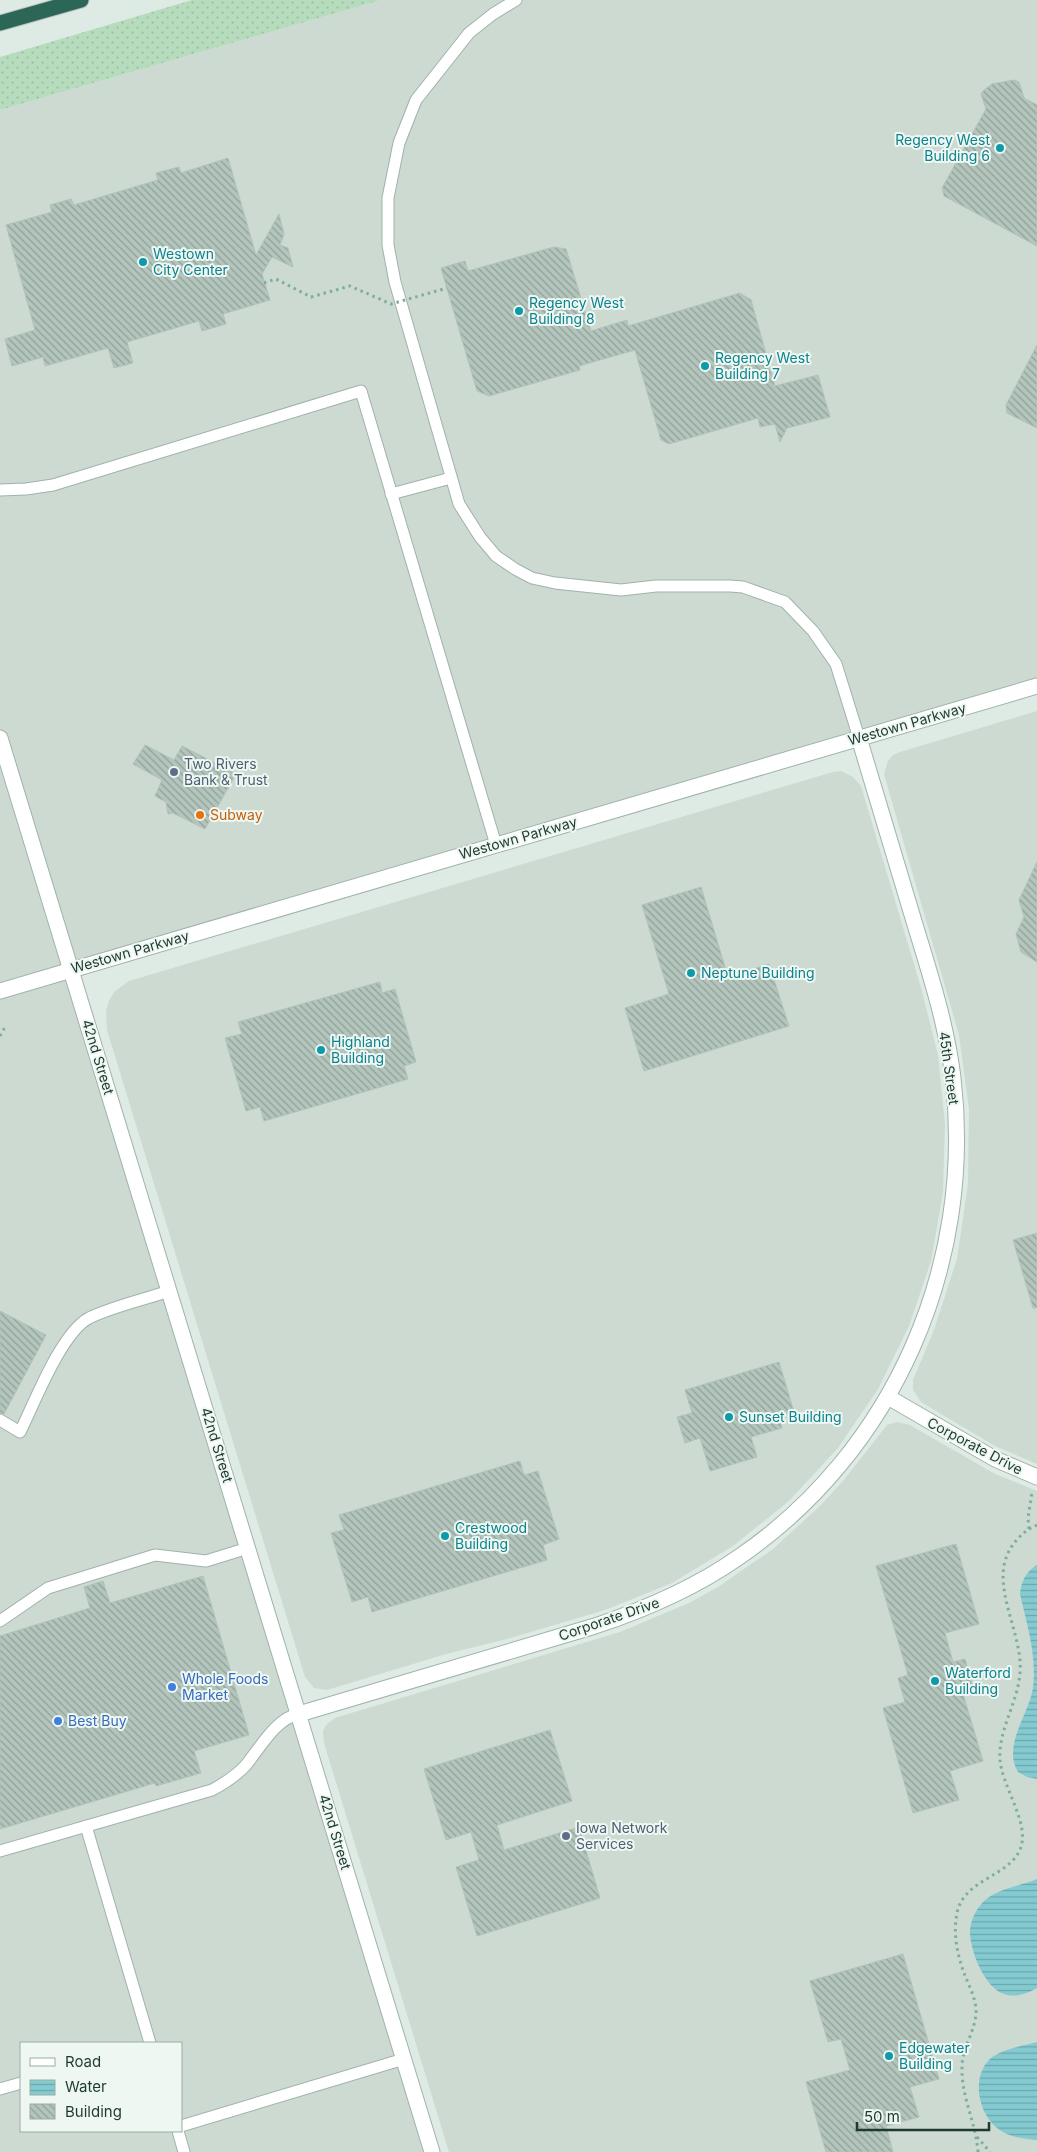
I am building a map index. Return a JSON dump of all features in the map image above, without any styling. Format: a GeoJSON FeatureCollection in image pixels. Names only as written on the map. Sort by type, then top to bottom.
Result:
{"type":"FeatureCollection","features":[{"type":"Feature","properties":{"kind":"highway"},"geometry":{"type":"LineString","coordinates":[[0,23],[81,0]]}},
{"type":"Feature","properties":{"kind":"street","name":"Westown Parkway"},"geometry":{"type":"LineString","coordinates":[[0,991],[1037,686]]}},
{"type":"Feature","properties":{"kind":"street","name":"42nd Street"},"geometry":{"type":"LineString","coordinates":[[0,738],[432,2152]]}},
{"type":"Feature","properties":{"kind":"street","name":"45th Street"},"geometry":{"type":"LineString","coordinates":[[859,738],[936,999],[946,1038],[956,1102],[956,1171],[944,1257],[921,1331],[888,1397]]}},
{"type":"Feature","properties":{"kind":"street","name":"Corporate Drive"},"geometry":{"type":"LineString","coordinates":[[299,1714],[636,1613],[691,1587],[738,1558],[776,1530],[820,1489],[850,1452],[888,1397],[995,1459],[1036,1477]]}},
{"type":"Feature","properties":{"kind":"lane"},"geometry":{"type":"LineString","coordinates":[[516,0],[493,14],[469,33],[416,100],[399,144],[388,198],[388,245],[395,282],[459,504],[480,538],[496,556],[514,569],[532,578],[555,583],[621,590],[656,586],[743,587],[785,602],[813,631],[836,664],[859,738]]}},
{"type":"Feature","properties":{"kind":"lane"},"geometry":{"type":"LineString","coordinates":[[0,490],[53,485],[361,391],[496,845]]}},
{"type":"Feature","properties":{"kind":"lane"},"geometry":{"type":"LineString","coordinates":[[391,494],[451,478]]}},
{"type":"Feature","properties":{"kind":"lane"},"geometry":{"type":"LineString","coordinates":[[0,1420],[20,1432],[62,1347],[74,1330],[88,1319],[170,1291]]}},
{"type":"Feature","properties":{"kind":"lane"},"geometry":{"type":"LineString","coordinates":[[0,1621],[4,1620],[32,1597],[48,1588],[155,1555],[206,1560],[248,1548]]}},
{"type":"Feature","properties":{"kind":"lane"},"geometry":{"type":"LineString","coordinates":[[0,1851],[212,1790],[226,1783],[246,1765],[263,1742],[290,1716],[299,1714]]}},
{"type":"Feature","properties":{"kind":"lane"},"geometry":{"type":"LineString","coordinates":[[86,1826],[150,2042]]}},
{"type":"Feature","properties":{"kind":"lane"},"geometry":{"type":"LineString","coordinates":[[182,2126],[404,2059]]}},
{"type":"Feature","properties":{"kind":"lane"},"geometry":{"type":"LineString","coordinates":[[0,2089],[20,2083]]}},
{"type":"Feature","properties":{"kind":"lane"},"geometry":{"type":"LineString","coordinates":[[178,2132],[184,2152]]}},
{"type":"Feature","properties":{"kind":"path"},"geometry":{"type":"LineString","coordinates":[[264,282],[276,279],[311,297],[350,286],[391,304],[447,288]]}},
{"type":"Feature","properties":{"kind":"path"},"geometry":{"type":"LineString","coordinates":[[0,1036],[5,1027]]}},
{"type":"Feature","properties":{"kind":"path"},"geometry":{"type":"LineString","coordinates":[[1029,1528],[1030,1498],[1036,1477]]}},
{"type":"Feature","properties":{"kind":"path"},"geometry":{"type":"LineString","coordinates":[[978,2152],[977,2136],[968,2108],[962,2070],[964,2053],[973,2026],[976,2007],[959,1957],[956,1941],[956,1919],[965,1896],[980,1882],[1014,1859],[1021,1846],[1021,1829],[1000,1762],[1000,1745],[1018,1691],[1020,1679],[1019,1649],[1008,1610],[1003,1578],[1008,1550],[1020,1535],[1037,1525]]}},
{"type":"Feature","properties":{"kind":"path"},"geometry":{"type":"LineString","coordinates":[[977,2136],[990,2152]]}},
{"type":"Feature","properties":{"kind":"shaded area"},"geometry":{"type":"Polygon","coordinates":[[[381,0],[1037,0],[1037,686],[71,969],[432,2152],[0,2152],[0,110],[381,0]]]}},
{"type":"Feature","properties":{"kind":"shaded area"},"geometry":{"type":"Polygon","coordinates":[[[1037,711],[1037,1464],[995,1446],[936,1411],[921,1402],[913,1390],[913,1380],[934,1330],[957,1259],[968,1184],[969,1109],[959,1035],[884,774],[888,761],[893,755],[900,752],[1037,711]]]}},
{"type":"Feature","properties":{"kind":"shaded area"},"geometry":{"type":"Polygon","coordinates":[[[841,771],[853,777],[861,786],[921,988],[938,1055],[945,1124],[943,1192],[931,1261],[909,1326],[878,1389],[838,1448],[789,1501],[733,1546],[672,1583],[605,1610],[507,1639],[446,1654],[327,1690],[314,1688],[305,1677],[107,1030],[106,1011],[114,992],[129,981],[841,771]]]}},
{"type":"Feature","properties":{"kind":"shaded area"},"geometry":{"type":"Polygon","coordinates":[[[897,1422],[910,1425],[995,1474],[1037,1491],[1037,2152],[449,2152],[324,1743],[323,1731],[326,1725],[335,1718],[620,1632],[689,1603],[718,1587],[773,1549],[821,1505],[843,1481],[887,1425],[897,1422]]]}},
{"type":"Feature","properties":{"kind":"green space"},"geometry":{"type":"Polygon","coordinates":[[[192,0],[381,0],[0,110],[0,57],[192,0]]]}},
{"type":"Feature","properties":{"kind":"water"},"geometry":{"type":"Polygon","coordinates":[[[1037,1565],[1037,1779],[1027,1777],[1018,1772],[1013,1752],[1018,1730],[1031,1698],[1034,1676],[1032,1652],[1020,1594],[1027,1574],[1037,1565]]]}},
{"type":"Feature","properties":{"kind":"water"},"geometry":{"type":"Polygon","coordinates":[[[1037,1879],[1037,1988],[1021,1995],[1012,1996],[1004,1994],[991,1984],[980,1968],[971,1940],[971,1924],[978,1908],[989,1897],[1037,1879]]]}},
{"type":"Feature","properties":{"kind":"water"},"geometry":{"type":"Polygon","coordinates":[[[1037,2042],[1037,2140],[1011,2135],[997,2128],[990,2121],[981,2104],[979,2085],[980,2075],[990,2059],[1006,2050],[1037,2042]]]}},
{"type":"Feature","properties":{"kind":"building","name":"Regency West Building 6"},"geometry":{"type":"Polygon","coordinates":[[[1014,80],[1019,82],[1024,98],[1037,105],[1037,246],[944,196],[942,188],[986,109],[981,94],[992,84],[1014,80]]]}},
{"type":"Feature","properties":{"kind":"building","name":"Westown City Center"},"geometry":{"type":"Polygon","coordinates":[[[228,158],[256,255],[279,214],[284,234],[280,245],[288,248],[293,267],[272,257],[262,274],[270,300],[223,314],[226,324],[202,331],[199,321],[127,342],[133,363],[114,368],[108,348],[45,366],[43,357],[12,366],[5,339],[35,330],[6,225],[52,212],[50,205],[71,199],[74,205],[158,180],[156,173],[179,167],[181,173],[228,158]]]}},
{"type":"Feature","properties":{"kind":"building"},"geometry":{"type":"Polygon","coordinates":[[[554,247],[566,249],[591,331],[627,320],[628,326],[740,293],[751,300],[775,386],[818,375],[830,417],[787,428],[780,442],[775,424],[760,427],[758,418],[669,444],[661,440],[635,350],[579,366],[580,370],[489,396],[477,391],[441,268],[465,261],[468,271],[554,247]]]}},
{"type":"Feature","properties":{"kind":"building"},"geometry":{"type":"Polygon","coordinates":[[[1037,345],[1037,428],[1007,413],[1006,405],[1037,345]]]}},
{"type":"Feature","properties":{"kind":"building"},"geometry":{"type":"Polygon","coordinates":[[[145,745],[174,760],[182,746],[236,774],[205,829],[173,813],[168,814],[166,802],[155,796],[162,780],[133,764],[145,745]]]}},
{"type":"Feature","properties":{"kind":"building"},"geometry":{"type":"Polygon","coordinates":[[[1037,862],[1037,962],[1021,952],[1016,934],[1024,917],[1019,900],[1037,862]]]}},
{"type":"Feature","properties":{"kind":"building","name":"Neptune Building"},"geometry":{"type":"Polygon","coordinates":[[[701,887],[728,977],[769,964],[789,1026],[644,1071],[625,1008],[669,994],[642,905],[701,887]]]}},
{"type":"Feature","properties":{"kind":"building","name":"Highland Building"},"geometry":{"type":"Polygon","coordinates":[[[380,982],[382,993],[395,989],[416,1062],[404,1066],[408,1079],[264,1121],[260,1107],[246,1111],[225,1038],[242,1034],[238,1022],[380,982]]]}},
{"type":"Feature","properties":{"kind":"building"},"geometry":{"type":"Polygon","coordinates":[[[1037,1233],[1037,1308],[1033,1308],[1013,1240],[1037,1233]]]}},
{"type":"Feature","properties":{"kind":"building"},"geometry":{"type":"Polygon","coordinates":[[[0,1311],[46,1335],[4,1414],[0,1413],[0,1311]]]}},
{"type":"Feature","properties":{"kind":"building","name":"Sunset Building"},"geometry":{"type":"Polygon","coordinates":[[[779,1362],[794,1412],[778,1416],[782,1428],[751,1437],[757,1457],[710,1471],[700,1438],[685,1443],[677,1417],[692,1413],[685,1390],[779,1362]]]}},
{"type":"Feature","properties":{"kind":"building","name":"Crestwood Building"},"geometry":{"type":"Polygon","coordinates":[[[520,1461],[524,1475],[538,1471],[559,1539],[543,1545],[547,1560],[372,1612],[368,1597],[352,1602],[331,1533],[344,1530],[339,1515],[520,1461]]]}},
{"type":"Feature","properties":{"kind":"building","name":"Waterford Building"},"geometry":{"type":"Polygon","coordinates":[[[956,1544],[979,1624],[945,1633],[953,1662],[965,1659],[972,1684],[961,1687],[983,1761],[950,1771],[959,1800],[913,1813],[883,1708],[905,1702],[898,1678],[908,1675],[876,1566],[956,1544]]]}},
{"type":"Feature","properties":{"kind":"building"},"geometry":{"type":"Polygon","coordinates":[[[203,1576],[249,1735],[194,1751],[201,1773],[156,1786],[155,1783],[0,1829],[0,1636],[90,1608],[84,1587],[103,1581],[110,1603],[203,1576]]]}},
{"type":"Feature","properties":{"kind":"building","name":"Iowa Network Services"},"geometry":{"type":"Polygon","coordinates":[[[550,1730],[572,1801],[497,1825],[504,1850],[579,1827],[600,1898],[477,1936],[456,1867],[479,1860],[471,1832],[446,1840],[424,1769],[550,1730]]]}},
{"type":"Feature","properties":{"kind":"building","name":"Edgewater Building"},"geometry":{"type":"Polygon","coordinates":[[[903,1954],[939,2079],[910,2087],[919,2117],[886,2126],[893,2152],[826,2152],[806,2082],[850,2070],[841,2039],[828,2042],[810,1981],[903,1954]]]}},
{"type":"Feature","properties":{"kind":"place","name":"Regency West Building 6"},"geometry":{"type":"Point","coordinates":[1000,148]}},
{"type":"Feature","properties":{"kind":"place","name":"Westown City Center"},"geometry":{"type":"Point","coordinates":[143,262]}},
{"type":"Feature","properties":{"kind":"place","name":"Regency West Building 8"},"geometry":{"type":"Point","coordinates":[519,311]}},
{"type":"Feature","properties":{"kind":"place","name":"Regency West Building 7"},"geometry":{"type":"Point","coordinates":[705,366]}},
{"type":"Feature","properties":{"kind":"place","name":"Two Rivers Bank & Trust"},"geometry":{"type":"Point","coordinates":[174,772]}},
{"type":"Feature","properties":{"kind":"place","name":"Subway"},"geometry":{"type":"Point","coordinates":[200,815]}},
{"type":"Feature","properties":{"kind":"place","name":"Neptune Building"},"geometry":{"type":"Point","coordinates":[691,973]}},
{"type":"Feature","properties":{"kind":"place","name":"Highland Building"},"geometry":{"type":"Point","coordinates":[321,1050]}},
{"type":"Feature","properties":{"kind":"place","name":"Sunset Building"},"geometry":{"type":"Point","coordinates":[729,1417]}},
{"type":"Feature","properties":{"kind":"place","name":"Crestwood Building"},"geometry":{"type":"Point","coordinates":[445,1536]}},
{"type":"Feature","properties":{"kind":"place","name":"Waterford Building"},"geometry":{"type":"Point","coordinates":[935,1681]}},
{"type":"Feature","properties":{"kind":"place","name":"Whole Foods Market"},"geometry":{"type":"Point","coordinates":[172,1687]}},
{"type":"Feature","properties":{"kind":"place","name":"Best Buy"},"geometry":{"type":"Point","coordinates":[58,1721]}},
{"type":"Feature","properties":{"kind":"place","name":"Iowa Network Services"},"geometry":{"type":"Point","coordinates":[566,1836]}},
{"type":"Feature","properties":{"kind":"place","name":"Edgewater Building"},"geometry":{"type":"Point","coordinates":[889,2056]}}]}
